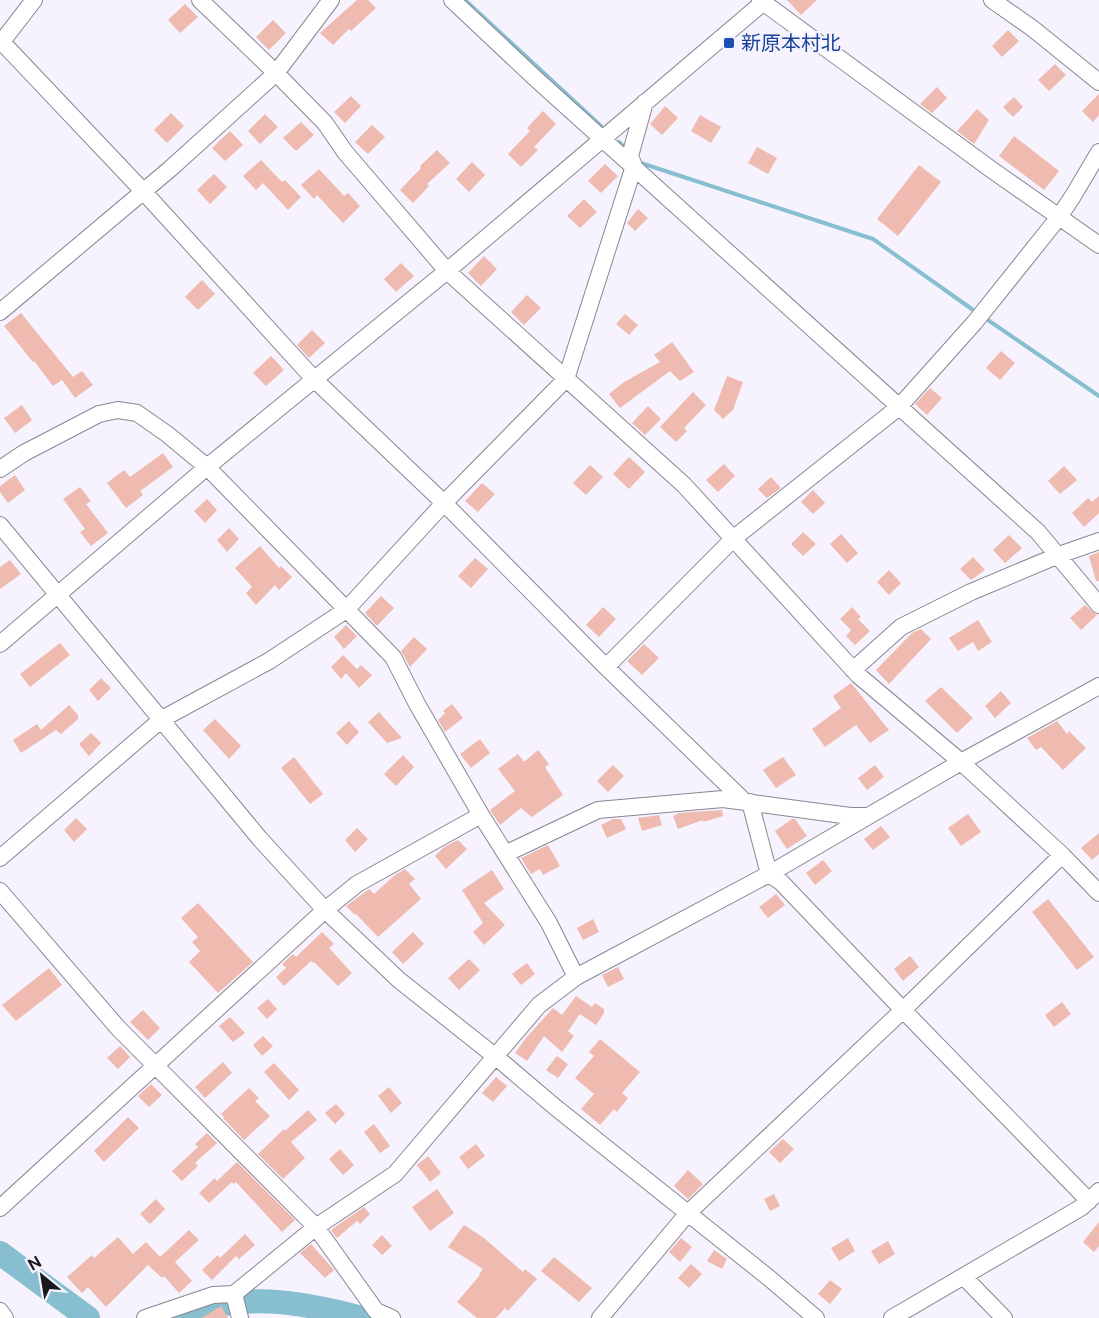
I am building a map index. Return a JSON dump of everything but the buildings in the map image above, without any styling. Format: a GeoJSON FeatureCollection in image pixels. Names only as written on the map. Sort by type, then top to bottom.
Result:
{"type":"FeatureCollection","features":[{"type":"Feature","properties":{"kind":"street"},"geometry":{"type":"LineString","coordinates":[[34,0],[1,42],[143,191],[314,379],[444,503],[606,667],[747,802],[769,874],[781,882],[903,1010],[1094,1196],[1082,1207],[892,1318]]}},
{"type":"Feature","properties":{"kind":"street"},"geometry":{"type":"LineString","coordinates":[[200,0],[325,123],[345,152],[447,270],[684,485],[853,670],[960,762],[1062,855],[1099,893]]}},
{"type":"Feature","properties":{"kind":"street"},"geometry":{"type":"LineString","coordinates":[[0,312],[143,191],[276,73],[331,0]]}},
{"type":"Feature","properties":{"kind":"street"},"geometry":{"type":"LineString","coordinates":[[452,0],[602,137],[632,157],[899,407],[1038,532],[1099,604]]}},
{"type":"Feature","properties":{"kind":"street"},"geometry":{"type":"LineString","coordinates":[[992,0],[1032,28],[1099,82]]}},
{"type":"Feature","properties":{"kind":"street"},"geometry":{"type":"LineString","coordinates":[[0,644],[207,467],[447,270],[763,1],[992,170],[1099,245]]}},
{"type":"Feature","properties":{"kind":"street"},"geometry":{"type":"LineString","coordinates":[[0,858],[162,719],[269,661],[346,610],[444,503],[566,379],[632,157],[645,102]]}},
{"type":"Feature","properties":{"kind":"street"},"geometry":{"type":"LineString","coordinates":[[606,667],[734,538],[899,407],[975,322],[1059,217],[1099,152]]}},
{"type":"Feature","properties":{"kind":"street"},"geometry":{"type":"LineString","coordinates":[[0,469],[24,453],[99,414],[118,410],[137,413],[207,467],[393,657],[417,704],[482,815],[549,923],[576,977]]}},
{"type":"Feature","properties":{"kind":"street"},"geometry":{"type":"LineString","coordinates":[[0,525],[254,831],[325,910],[399,980],[816,1318]]}},
{"type":"Feature","properties":{"kind":"street"},"geometry":{"type":"LineString","coordinates":[[853,670],[901,627],[970,592],[1099,541]]}},
{"type":"Feature","properties":{"kind":"street"},"geometry":{"type":"LineString","coordinates":[[149,1317],[213,1294],[234,1294],[316,1227],[395,1174],[539,1005],[576,977],[769,874],[960,762],[1099,686]]}},
{"type":"Feature","properties":{"kind":"street"},"geometry":{"type":"LineString","coordinates":[[507,854],[598,810],[723,799],[850,816],[866,816]]}},
{"type":"Feature","properties":{"kind":"street"},"geometry":{"type":"LineString","coordinates":[[0,1208],[325,910],[357,884],[482,815]]}},
{"type":"Feature","properties":{"kind":"street"},"geometry":{"type":"LineString","coordinates":[[600,1318],[688,1213],[903,1010],[1062,855]]}},
{"type":"Feature","properties":{"kind":"street"},"geometry":{"type":"LineString","coordinates":[[0,891],[118,1028],[316,1227],[376,1311],[392,1318]]}},
{"type":"Feature","properties":{"kind":"street"},"geometry":{"type":"LineString","coordinates":[[964,1277],[1004,1318]]}},
{"type":"Feature","properties":{"kind":"street"},"geometry":{"type":"LineString","coordinates":[[234,1294],[240,1318]]}},
{"type":"Feature","properties":{"kind":"street"},"geometry":{"type":"LineString","coordinates":[[0,1311],[5,1318]]}},
{"type":"Feature","properties":{"kind":"waterway"},"geometry":{"type":"LineString","coordinates":[[465,0],[601,126]]}},
{"type":"Feature","properties":{"kind":"waterway"},"geometry":{"type":"LineString","coordinates":[[619,142],[627,150]]}},
{"type":"Feature","properties":{"kind":"waterway"},"geometry":{"type":"LineString","coordinates":[[641,163],[873,239],[976,312]]}},
{"type":"Feature","properties":{"kind":"waterway"},"geometry":{"type":"LineString","coordinates":[[985,318],[1099,396]]}},
{"type":"Feature","properties":{"kind":"waterway"},"geometry":{"type":"LineString","coordinates":[[0,1253],[88,1318]]}},
{"type":"Feature","properties":{"kind":"waterway"},"geometry":{"type":"LineString","coordinates":[[180,1318],[202,1309],[247,1301],[316,1307],[362,1318]]}},
{"type":"Feature","properties":{"kind":"place","name":"新原本村北"},"geometry":{"type":"Point","coordinates":[729,43]}}]}
